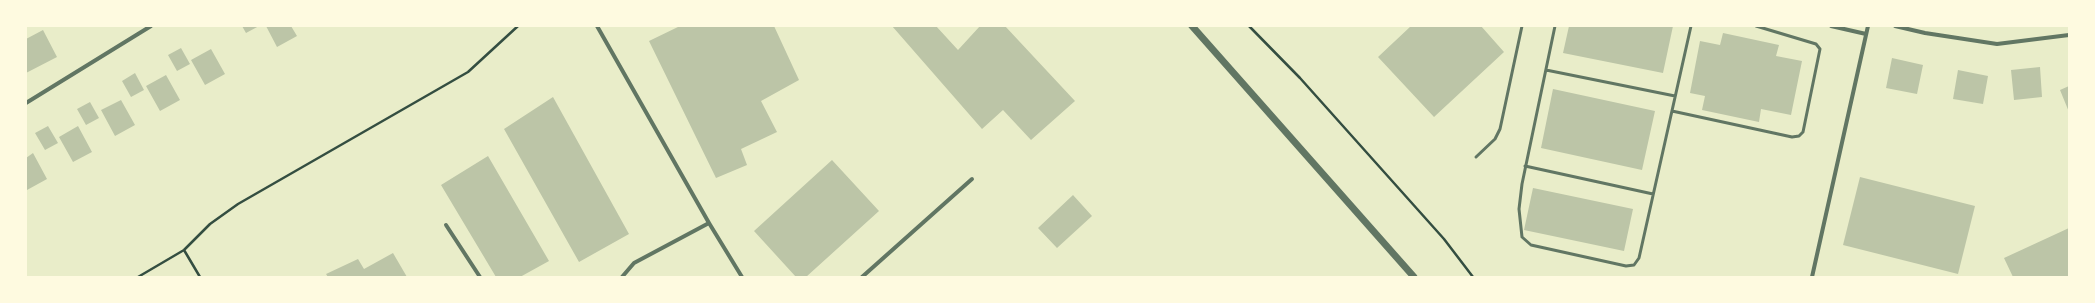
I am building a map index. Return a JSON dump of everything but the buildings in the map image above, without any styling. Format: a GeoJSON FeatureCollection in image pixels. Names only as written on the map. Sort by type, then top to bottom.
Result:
{"type":"FeatureCollection","features":[{"type":"Feature","properties":{"kind":"street"},"geometry":{"type":"LineString","coordinates":[[26,103],[150,26]]}},
{"type":"Feature","properties":{"kind":"street"},"geometry":{"type":"LineString","coordinates":[[597,26],[709,223],[742,277]]}},
{"type":"Feature","properties":{"kind":"street"},"geometry":{"type":"LineString","coordinates":[[1192,26],[1414,277]]}},
{"type":"Feature","properties":{"kind":"street"},"geometry":{"type":"LineString","coordinates":[[1831,26],[1866,34]]}},
{"type":"Feature","properties":{"kind":"street"},"geometry":{"type":"LineString","coordinates":[[1812,277],[1868,26]]}},
{"type":"Feature","properties":{"kind":"street"},"geometry":{"type":"LineString","coordinates":[[1895,26],[1925,33],[1997,44],[2069,35]]}},
{"type":"Feature","properties":{"kind":"street"},"geometry":{"type":"LineString","coordinates":[[862,277],[972,179]]}},
{"type":"Feature","properties":{"kind":"street"},"geometry":{"type":"LineString","coordinates":[[622,277],[634,263],[709,223]]}},
{"type":"Feature","properties":{"kind":"street"},"geometry":{"type":"LineString","coordinates":[[446,225],[480,277]]}},
{"type":"Feature","properties":{"kind":"lane"},"geometry":{"type":"LineString","coordinates":[[1476,157],[1495,139],[1500,129],[1522,26]]}},
{"type":"Feature","properties":{"kind":"lane"},"geometry":{"type":"LineString","coordinates":[[1555,26],[1525,166],[1519,209],[1522,237],[1531,245],[1626,266],[1634,265],[1639,258],[1691,26]]}},
{"type":"Feature","properties":{"kind":"lane"},"geometry":{"type":"LineString","coordinates":[[1672,111],[1792,137],[1799,136],[1803,132],[1820,49],[1816,44],[1756,26]]}},
{"type":"Feature","properties":{"kind":"lane"},"geometry":{"type":"LineString","coordinates":[[1546,70],[1675,96]]}},
{"type":"Feature","properties":{"kind":"lane"},"geometry":{"type":"LineString","coordinates":[[1525,166],[1653,194]]}},
{"type":"Feature","properties":{"kind":"path"},"geometry":{"type":"LineString","coordinates":[[138,277],[184,250],[210,224],[238,204],[468,72],[518,26]]}},
{"type":"Feature","properties":{"kind":"path"},"geometry":{"type":"LineString","coordinates":[[1249,26],[1300,78],[1438,233],[1473,277]]}},
{"type":"Feature","properties":{"kind":"path"},"geometry":{"type":"LineString","coordinates":[[184,250],[200,277]]}}]}
